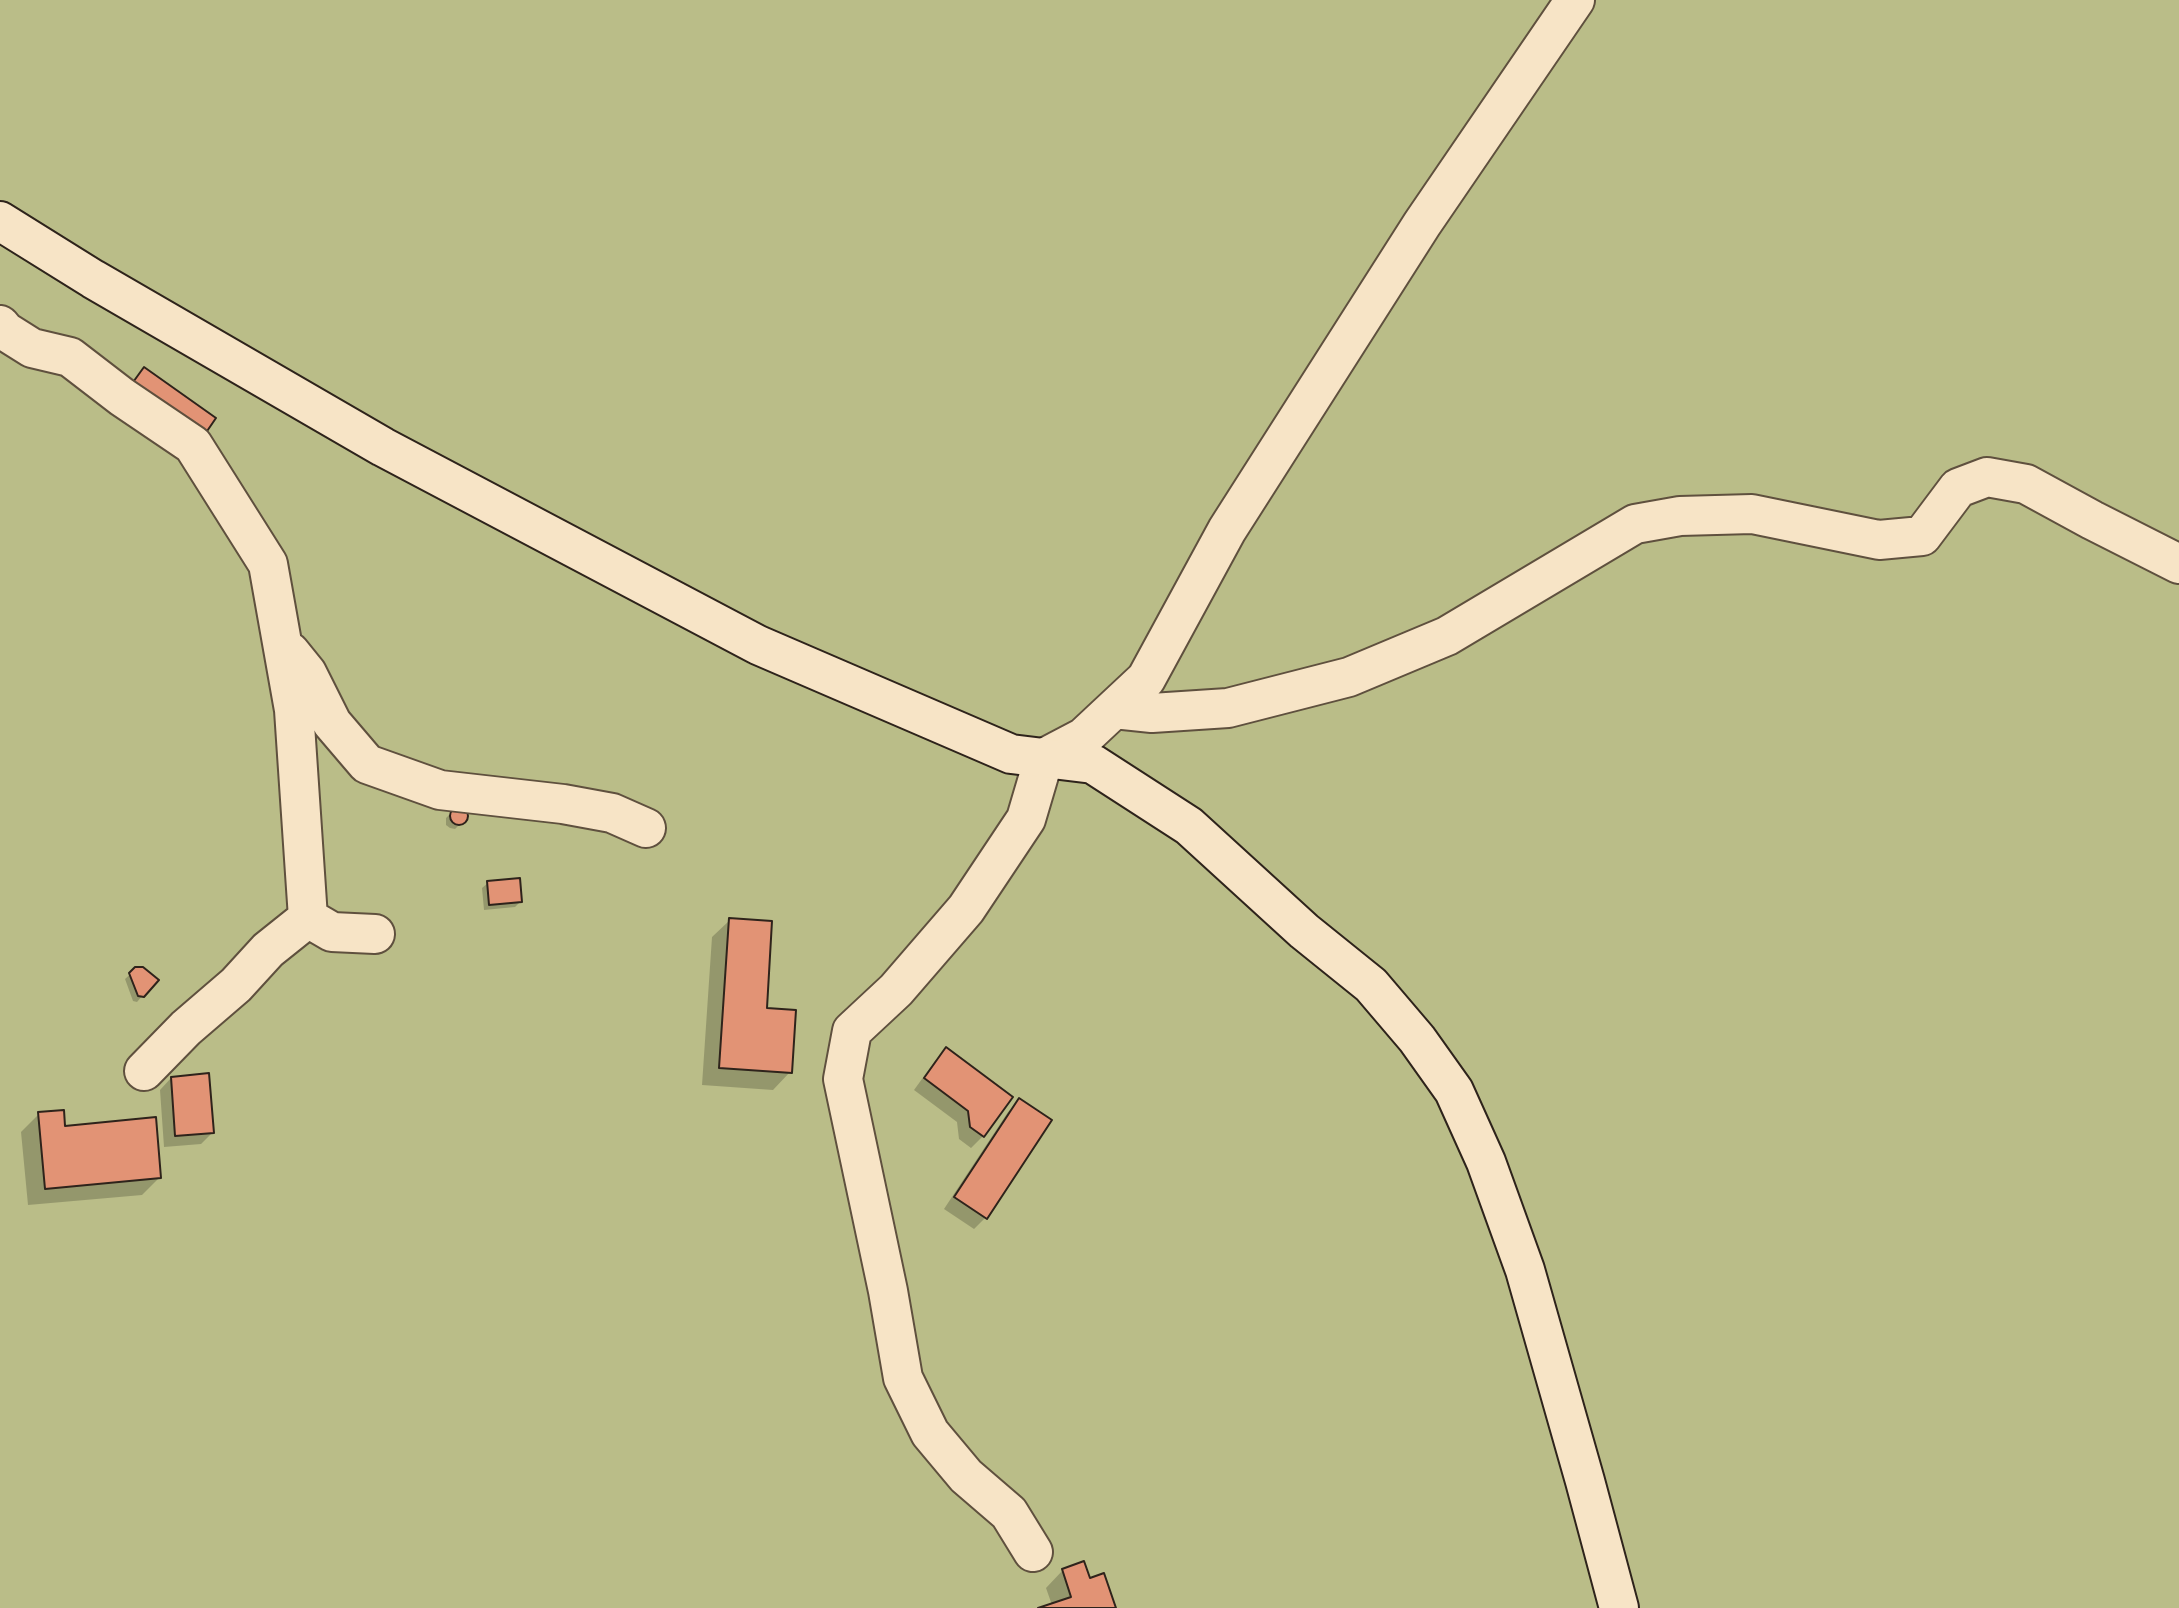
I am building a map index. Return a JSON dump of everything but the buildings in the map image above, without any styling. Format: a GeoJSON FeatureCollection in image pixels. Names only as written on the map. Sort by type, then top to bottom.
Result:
{"type":"FeatureCollection","features":[{"type":"Feature","properties":{"kind":"street"},"geometry":{"type":"LineString","coordinates":[[1033,1552],[1009,1513],[966,1476],[930,1433],[902,1378],[888,1291],[843,1079],[852,1031],[896,990],[966,909],[1026,819],[1044,758],[1084,737],[1146,679],[1227,530],[1278,448],[1430,212],[1575,0]]}},
{"type":"Feature","properties":{"kind":"street"},"geometry":{"type":"LineString","coordinates":[[0,221],[93,279],[383,447],[758,645],[1011,754],[1093,764],[1189,825],[1304,931],[1371,985],[1417,1039],[1454,1091],[1486,1162],[1525,1270],[1619,1608]]}},
{"type":"Feature","properties":{"kind":"street"},"geometry":{"type":"LineString","coordinates":[[0,325],[32,348],[70,356],[122,397],[193,445],[268,564],[294,710],[309,918]]}},
{"type":"Feature","properties":{"kind":"street"},"geometry":{"type":"LineString","coordinates":[[1114,709],[1152,713],[1227,708],[1349,677],[1447,636],[1635,524],[1681,516],[1752,514],[1879,540],[1922,536],[1958,488],[1987,477],[2026,484],[2179,564]]}},
{"type":"Feature","properties":{"kind":"street"},"geometry":{"type":"LineString","coordinates":[[282,643],[307,673],[332,723],[366,764],[440,790],[588,808],[612,813],[646,828]]}},
{"type":"Feature","properties":{"kind":"street"},"geometry":{"type":"LineString","coordinates":[[309,918],[331,932],[375,934]]}},
{"type":"Feature","properties":{"kind":"street"},"geometry":{"type":"LineString","coordinates":[[144,1071],[186,1028],[236,985],[268,950],[309,918]]}},
{"type":"Feature","properties":{"kind":"green space"},"geometry":{"type":"Polygon","coordinates":[[[0,0],[2179,0],[2179,1608],[0,1608],[0,0]]]}}]}
